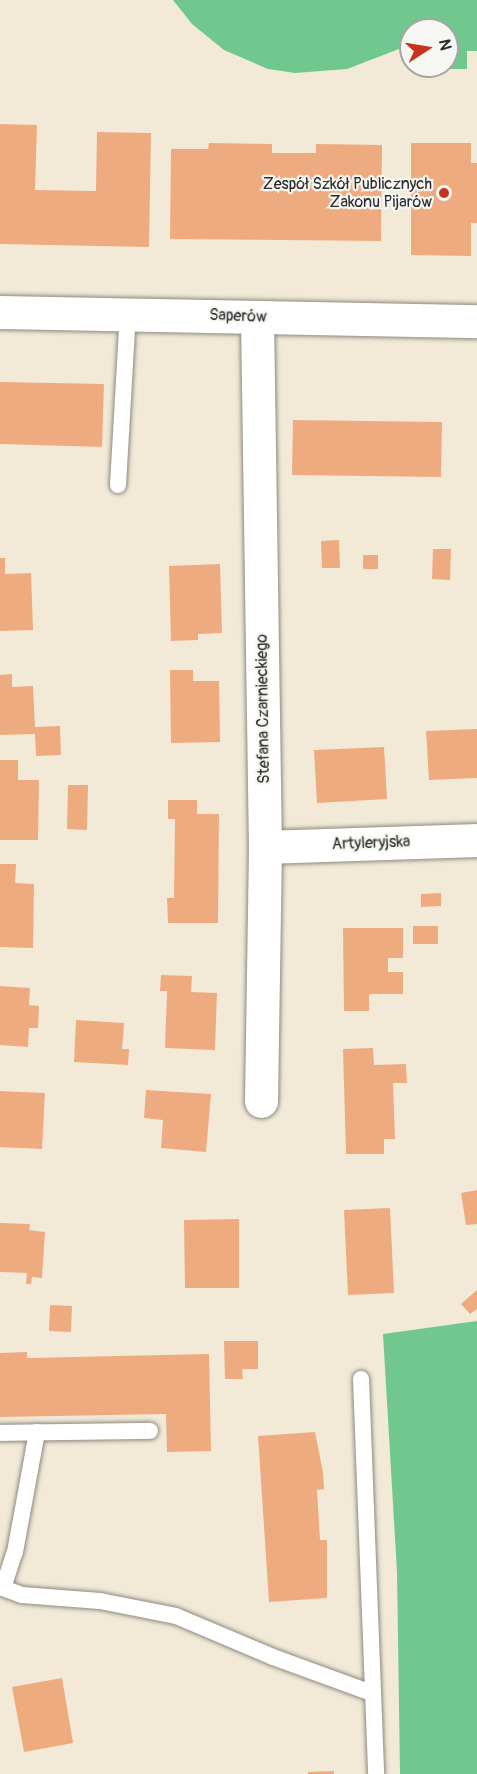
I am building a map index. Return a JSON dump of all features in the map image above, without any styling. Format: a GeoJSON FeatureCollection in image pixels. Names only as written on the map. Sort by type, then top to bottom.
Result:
{"type":"FeatureCollection","features":[{"type":"Feature","properties":{"kind":"street","name":"Saperów"},"geometry":{"type":"LineString","coordinates":[[0,312],[128,312],[477,321]]}},
{"type":"Feature","properties":{"kind":"street","name":"Stefana Czarnieckiego"},"geometry":{"type":"LineString","coordinates":[[257,317],[265,847],[261,1101]]}},
{"type":"Feature","properties":{"kind":"street","name":"Artyleryjska"},"geometry":{"type":"LineString","coordinates":[[265,847],[477,840]]}},
{"type":"Feature","properties":{"kind":"lane"},"geometry":{"type":"LineString","coordinates":[[118,485],[128,312]]}},
{"type":"Feature","properties":{"kind":"lane"},"geometry":{"type":"LineString","coordinates":[[361,1379],[376,1774]]}},
{"type":"Feature","properties":{"kind":"lane"},"geometry":{"type":"LineString","coordinates":[[0,1433],[150,1431]]}},
{"type":"Feature","properties":{"kind":"lane"},"geometry":{"type":"LineString","coordinates":[[37,1432],[15,1552],[1,1591],[22,1595],[100,1601],[176,1616],[273,1658],[372,1693]]}},
{"type":"Feature","properties":{"kind":"green space"},"geometry":{"type":"Polygon","coordinates":[[[173,0],[477,0],[477,51],[467,51],[467,69],[459,69],[459,18],[399,18],[399,49],[347,69],[295,73],[268,69],[224,50],[192,24],[173,0]]]}},
{"type":"Feature","properties":{"kind":"green space"},"geometry":{"type":"Polygon","coordinates":[[[477,1321],[477,1774],[400,1774],[397,1572],[383,1334],[477,1321]]]}},
{"type":"Feature","properties":{"kind":"building"},"geometry":{"type":"Polygon","coordinates":[[[0,124],[37,125],[35,190],[96,191],[97,132],[151,133],[149,247],[0,244],[0,124]]]}},
{"type":"Feature","properties":{"kind":"building"},"geometry":{"type":"Polygon","coordinates":[[[209,143],[272,144],[272,153],[316,153],[316,144],[382,145],[381,241],[170,239],[171,149],[208,149],[209,143]]]}},
{"type":"Feature","properties":{"kind":"building","name":"Zespół Szkół Publicznych Zakonu Pijarów"},"geometry":{"type":"Polygon","coordinates":[[[411,143],[471,143],[471,163],[477,163],[477,223],[471,223],[471,256],[411,255],[411,143]]]}},
{"type":"Feature","properties":{"kind":"building"},"geometry":{"type":"Polygon","coordinates":[[[0,382],[104,384],[102,447],[0,444],[0,382]]]}},
{"type":"Feature","properties":{"kind":"building"},"geometry":{"type":"Polygon","coordinates":[[[293,420],[442,422],[441,477],[292,475],[293,420]]]}},
{"type":"Feature","properties":{"kind":"building"},"geometry":{"type":"Polygon","coordinates":[[[339,540],[340,568],[322,568],[321,541],[339,540]]]}},
{"type":"Feature","properties":{"kind":"building"},"geometry":{"type":"Polygon","coordinates":[[[433,549],[451,549],[450,580],[432,579],[433,549]]]}},
{"type":"Feature","properties":{"kind":"building"},"geometry":{"type":"Polygon","coordinates":[[[363,555],[378,555],[378,569],[363,569],[363,555]]]}},
{"type":"Feature","properties":{"kind":"building"},"geometry":{"type":"Polygon","coordinates":[[[0,558],[5,558],[5,574],[31,573],[33,630],[0,631],[0,558]]]}},
{"type":"Feature","properties":{"kind":"building"},"geometry":{"type":"Polygon","coordinates":[[[220,564],[222,633],[198,634],[198,640],[171,641],[169,566],[220,564]]]}},
{"type":"Feature","properties":{"kind":"building"},"geometry":{"type":"Polygon","coordinates":[[[170,670],[193,670],[193,681],[219,681],[220,742],[171,743],[170,670]]]}},
{"type":"Feature","properties":{"kind":"building"},"geometry":{"type":"Polygon","coordinates":[[[12,674],[12,687],[33,686],[35,727],[60,726],[61,755],[36,756],[35,734],[0,735],[0,675],[12,674]]]}},
{"type":"Feature","properties":{"kind":"building"},"geometry":{"type":"Polygon","coordinates":[[[477,729],[477,778],[429,780],[426,731],[477,729]]]}},
{"type":"Feature","properties":{"kind":"building"},"geometry":{"type":"Polygon","coordinates":[[[384,747],[387,799],[317,803],[314,750],[384,747]]]}},
{"type":"Feature","properties":{"kind":"building"},"geometry":{"type":"Polygon","coordinates":[[[0,760],[18,760],[18,780],[39,780],[38,840],[0,840],[0,760]]]}},
{"type":"Feature","properties":{"kind":"building"},"geometry":{"type":"Polygon","coordinates":[[[68,785],[88,785],[87,830],[67,829],[68,785]]]}},
{"type":"Feature","properties":{"kind":"building"},"geometry":{"type":"Polygon","coordinates":[[[168,800],[197,800],[197,814],[219,814],[218,923],[168,923],[167,898],[174,898],[175,819],[168,819],[168,800]]]}},
{"type":"Feature","properties":{"kind":"building"},"geometry":{"type":"Polygon","coordinates":[[[0,864],[16,864],[15,883],[34,884],[33,948],[0,947],[0,864]]]}},
{"type":"Feature","properties":{"kind":"building"},"geometry":{"type":"Polygon","coordinates":[[[441,893],[441,906],[421,907],[421,894],[441,893]]]}},
{"type":"Feature","properties":{"kind":"building"},"geometry":{"type":"Polygon","coordinates":[[[413,926],[438,926],[438,944],[413,944],[413,926]]]}},
{"type":"Feature","properties":{"kind":"building"},"geometry":{"type":"Polygon","coordinates":[[[343,928],[403,928],[403,958],[388,958],[388,972],[403,972],[403,994],[369,994],[369,1011],[344,1011],[343,928]]]}},
{"type":"Feature","properties":{"kind":"building"},"geometry":{"type":"Polygon","coordinates":[[[161,975],[192,976],[191,992],[217,993],[215,1050],[165,1048],[167,991],[160,991],[161,975]]]}},
{"type":"Feature","properties":{"kind":"building"},"geometry":{"type":"Polygon","coordinates":[[[0,986],[30,988],[29,1005],[39,1006],[38,1028],[29,1028],[28,1047],[0,1045],[0,986]]]}},
{"type":"Feature","properties":{"kind":"building"},"geometry":{"type":"Polygon","coordinates":[[[76,1020],[124,1023],[122,1049],[129,1049],[128,1065],[74,1062],[76,1020]]]}},
{"type":"Feature","properties":{"kind":"building"},"geometry":{"type":"Polygon","coordinates":[[[373,1048],[374,1065],[406,1064],[407,1083],[393,1083],[395,1139],[384,1139],[384,1154],[346,1154],[343,1049],[373,1048]]]}},
{"type":"Feature","properties":{"kind":"building"},"geometry":{"type":"Polygon","coordinates":[[[146,1090],[211,1094],[206,1152],[161,1148],[163,1120],[144,1118],[146,1090]]]}},
{"type":"Feature","properties":{"kind":"building"},"geometry":{"type":"Polygon","coordinates":[[[0,1091],[45,1093],[42,1149],[0,1147],[0,1091]]]}},
{"type":"Feature","properties":{"kind":"building"},"geometry":{"type":"Polygon","coordinates":[[[477,1190],[477,1224],[466,1225],[461,1193],[477,1190]]]}},
{"type":"Feature","properties":{"kind":"building"},"geometry":{"type":"Polygon","coordinates":[[[390,1208],[394,1293],[348,1295],[344,1210],[390,1208]]]}},
{"type":"Feature","properties":{"kind":"building"},"geometry":{"type":"Polygon","coordinates":[[[239,1219],[239,1288],[185,1288],[184,1220],[239,1219]]]}},
{"type":"Feature","properties":{"kind":"building"},"geometry":{"type":"Polygon","coordinates":[[[0,1223],[30,1224],[29,1230],[45,1232],[42,1278],[32,1277],[31,1284],[26,1284],[27,1273],[0,1272],[0,1223]]]}},
{"type":"Feature","properties":{"kind":"building"},"geometry":{"type":"Polygon","coordinates":[[[477,1290],[477,1309],[470,1314],[461,1304],[477,1290]]]}},
{"type":"Feature","properties":{"kind":"building"},"geometry":{"type":"Polygon","coordinates":[[[50,1305],[72,1306],[71,1332],[49,1331],[50,1305]]]}},
{"type":"Feature","properties":{"kind":"building"},"geometry":{"type":"Polygon","coordinates":[[[224,1341],[258,1341],[258,1369],[242,1369],[243,1379],[225,1379],[224,1341]]]}},
{"type":"Feature","properties":{"kind":"building"},"geometry":{"type":"Polygon","coordinates":[[[27,1352],[27,1358],[209,1354],[211,1451],[167,1452],[166,1414],[0,1417],[0,1353],[27,1352]]]}},
{"type":"Feature","properties":{"kind":"building"},"geometry":{"type":"Polygon","coordinates":[[[315,1432],[323,1472],[324,1489],[317,1490],[320,1540],[327,1540],[327,1598],[269,1602],[258,1436],[315,1432]]]}},
{"type":"Feature","properties":{"kind":"building"},"geometry":{"type":"Polygon","coordinates":[[[62,1678],[73,1743],[24,1752],[12,1687],[62,1678]]]}},
{"type":"Feature","properties":{"kind":"building"},"geometry":{"type":"Polygon","coordinates":[[[334,1771],[334,1774],[308,1774],[308,1772],[334,1771]]]}},
{"type":"Feature","properties":{"kind":"place","name":"Zespół Szkół Publicznych Zakonu Pijarów"},"geometry":{"type":"Point","coordinates":[444,193]}}]}
